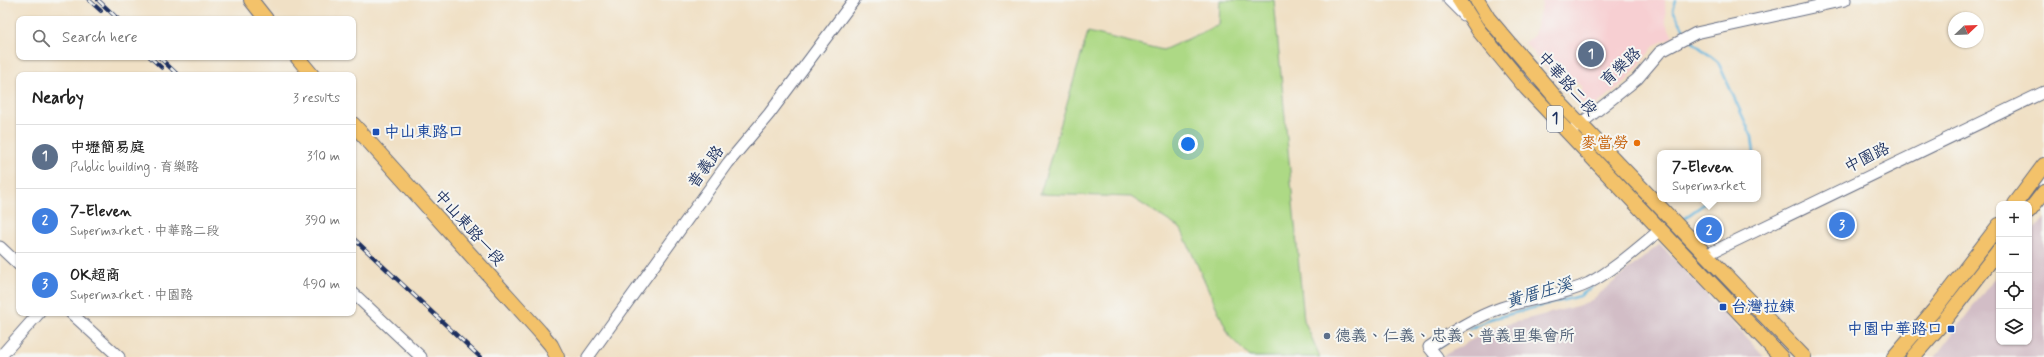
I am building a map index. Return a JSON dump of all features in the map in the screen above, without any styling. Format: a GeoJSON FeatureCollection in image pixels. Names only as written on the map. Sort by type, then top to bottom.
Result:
{"type":"FeatureCollection","features":[{"type":"Feature","properties":{"kind":"main road"},"geometry":{"type":"LineString","coordinates":[[251,0],[264,16]]}},
{"type":"Feature","properties":{"kind":"main road","name":"中華路二段"},"geometry":{"type":"LineString","coordinates":[[1459,0],[1479,31],[1526,88],[1781,357]]}},
{"type":"Feature","properties":{"kind":"main road","name":"中華路二段"},"geometry":{"type":"LineString","coordinates":[[1477,0],[1488,18],[1522,60],[1580,124],[1804,357]]}},
{"type":"Feature","properties":{"kind":"main road"},"geometry":{"type":"LineString","coordinates":[[300,60],[310,72]]}},
{"type":"Feature","properties":{"kind":"main road","name":"中山東路一段"},"geometry":{"type":"LineString","coordinates":[[356,127],[540,332],[551,345],[557,357]]}},
{"type":"Feature","properties":{"kind":"main road"},"geometry":{"type":"LineString","coordinates":[[2017,201],[2044,165]]}},
{"type":"Feature","properties":{"kind":"main road"},"geometry":{"type":"LineString","coordinates":[[2032,207],[2044,192]]}},
{"type":"Feature","properties":{"kind":"main road"},"geometry":{"type":"LineString","coordinates":[[1894,357],[1934,310],[1996,229]]}},
{"type":"Feature","properties":{"kind":"main road"},"geometry":{"type":"LineString","coordinates":[[1913,357],[1940,326],[1996,254]]}},
{"type":"Feature","properties":{"kind":"street","name":"普義路"},"geometry":{"type":"LineString","coordinates":[[588,357],[728,163],[769,114],[854,0]]}},
{"type":"Feature","properties":{"kind":"street","name":"中華路二段"},"geometry":{"type":"LineString","coordinates":[[1449,0],[1479,31]]}},
{"type":"Feature","properties":{"kind":"street","name":"育樂路"},"geometry":{"type":"LineString","coordinates":[[1568,133],[1637,79],[1660,52],[1696,33],[1845,0]]}},
{"type":"Feature","properties":{"kind":"street","name":"中園路"},"geometry":{"type":"LineString","coordinates":[[1706,255],[2044,92]]}},
{"type":"Feature","properties":{"kind":"street"},"geometry":{"type":"LineString","coordinates":[[1437,357],[1429,347],[1484,314],[1588,283],[1606,273],[1663,234]]}},
{"type":"Feature","properties":{"kind":"street"},"geometry":{"type":"LineString","coordinates":[[0,247],[16,262]]}},
{"type":"Feature","properties":{"kind":"street"},"geometry":{"type":"LineString","coordinates":[[356,296],[421,357]]}},
{"type":"Feature","properties":{"kind":"street"},"geometry":{"type":"LineString","coordinates":[[0,357],[36,316]]}},
{"type":"Feature","properties":{"kind":"street"},"geometry":{"type":"LineString","coordinates":[[74,316],[119,357]]}},
{"type":"Feature","properties":{"kind":"shaded area"},"geometry":{"type":"Polygon","coordinates":[[[1543,0],[1665,0],[1666,23],[1673,37],[1655,45],[1627,80],[1595,106],[1577,101],[1583,87],[1574,81],[1555,79],[1525,43],[1534,35],[1543,0]]]}},
{"type":"Feature","properties":{"kind":"shaded area"},"geometry":{"type":"Polygon","coordinates":[[[2044,218],[2044,357],[1935,357],[1996,276],[1996,345],[2032,345],[2032,232],[2044,218]]]}},
{"type":"Feature","properties":{"kind":"shaded area"},"geometry":{"type":"Polygon","coordinates":[[[1660,244],[1764,357],[1441,357],[1493,328],[1588,303],[1660,244]]]}},
{"type":"Feature","properties":{"kind":"green space"},"geometry":{"type":"Polygon","coordinates":[[[1220,0],[1274,0],[1304,320],[1320,357],[1250,357],[1230,337],[1181,229],[1131,197],[1040,194],[1088,32],[1163,50],[1219,25],[1220,0]]]}},
{"type":"Feature","properties":{"kind":"waterway","name":"黃厝庄溪"},"geometry":{"type":"LineString","coordinates":[[1676,0],[1673,10],[1687,35]]}},
{"type":"Feature","properties":{"kind":"waterway","name":"黃厝庄溪"},"geometry":{"type":"LineString","coordinates":[[1689,39],[1718,62],[1752,137],[1754,150]]}},
{"type":"Feature","properties":{"kind":"waterway","name":"黃厝庄溪"},"geometry":{"type":"LineString","coordinates":[[1679,222],[1707,202]]}},
{"type":"Feature","properties":{"kind":"waterway","name":"黃厝庄溪"},"geometry":{"type":"LineString","coordinates":[[1469,329],[1491,319],[1580,296],[1592,287]]}},
{"type":"Feature","properties":{"kind":"waterway","name":"黃厝庄溪"},"geometry":{"type":"LineString","coordinates":[[1435,350],[1446,343]]}},
{"type":"Feature","properties":{"kind":"waterway","name":"黃厝庄溪"},"geometry":{"type":"LineString","coordinates":[[1427,357],[1432,354]]}},
{"type":"Feature","properties":{"kind":"railway"},"geometry":{"type":"LineString","coordinates":[[89,0],[101,11]]}},
{"type":"Feature","properties":{"kind":"railway"},"geometry":{"type":"LineString","coordinates":[[98,0],[115,16]]}},
{"type":"Feature","properties":{"kind":"railway"},"geometry":{"type":"LineString","coordinates":[[153,60],[162,68]]}},
{"type":"Feature","properties":{"kind":"railway"},"geometry":{"type":"LineString","coordinates":[[162,60],[175,72]]}},
{"type":"Feature","properties":{"kind":"railway"},"geometry":{"type":"LineString","coordinates":[[356,241],[480,357]]}},
{"type":"Feature","properties":{"kind":"place","name":"中壢簡易庭"},"geometry":{"type":"Point","coordinates":[1591,54]}},
{"type":"Feature","properties":{"kind":"place","name":"中山東路口"},"geometry":{"type":"Point","coordinates":[376,132]}},
{"type":"Feature","properties":{"kind":"place","name":"麥當勞"},"geometry":{"type":"Point","coordinates":[1637,143]}},
{"type":"Feature","properties":{"kind":"place","name":"OK超商"},"geometry":{"type":"Point","coordinates":[1842,225]}},
{"type":"Feature","properties":{"kind":"place","name":"7-Eleven"},"geometry":{"type":"Point","coordinates":[1709,230]}},
{"type":"Feature","properties":{"kind":"place","name":"台灣拉鍊"},"geometry":{"type":"Point","coordinates":[1723,307]}},
{"type":"Feature","properties":{"kind":"place","name":"中園中華路口"},"geometry":{"type":"Point","coordinates":[1951,329]}},
{"type":"Feature","properties":{"kind":"place","name":"德義、仁義、忠義、普義里集會所"},"geometry":{"type":"Point","coordinates":[1327,336]}}]}
